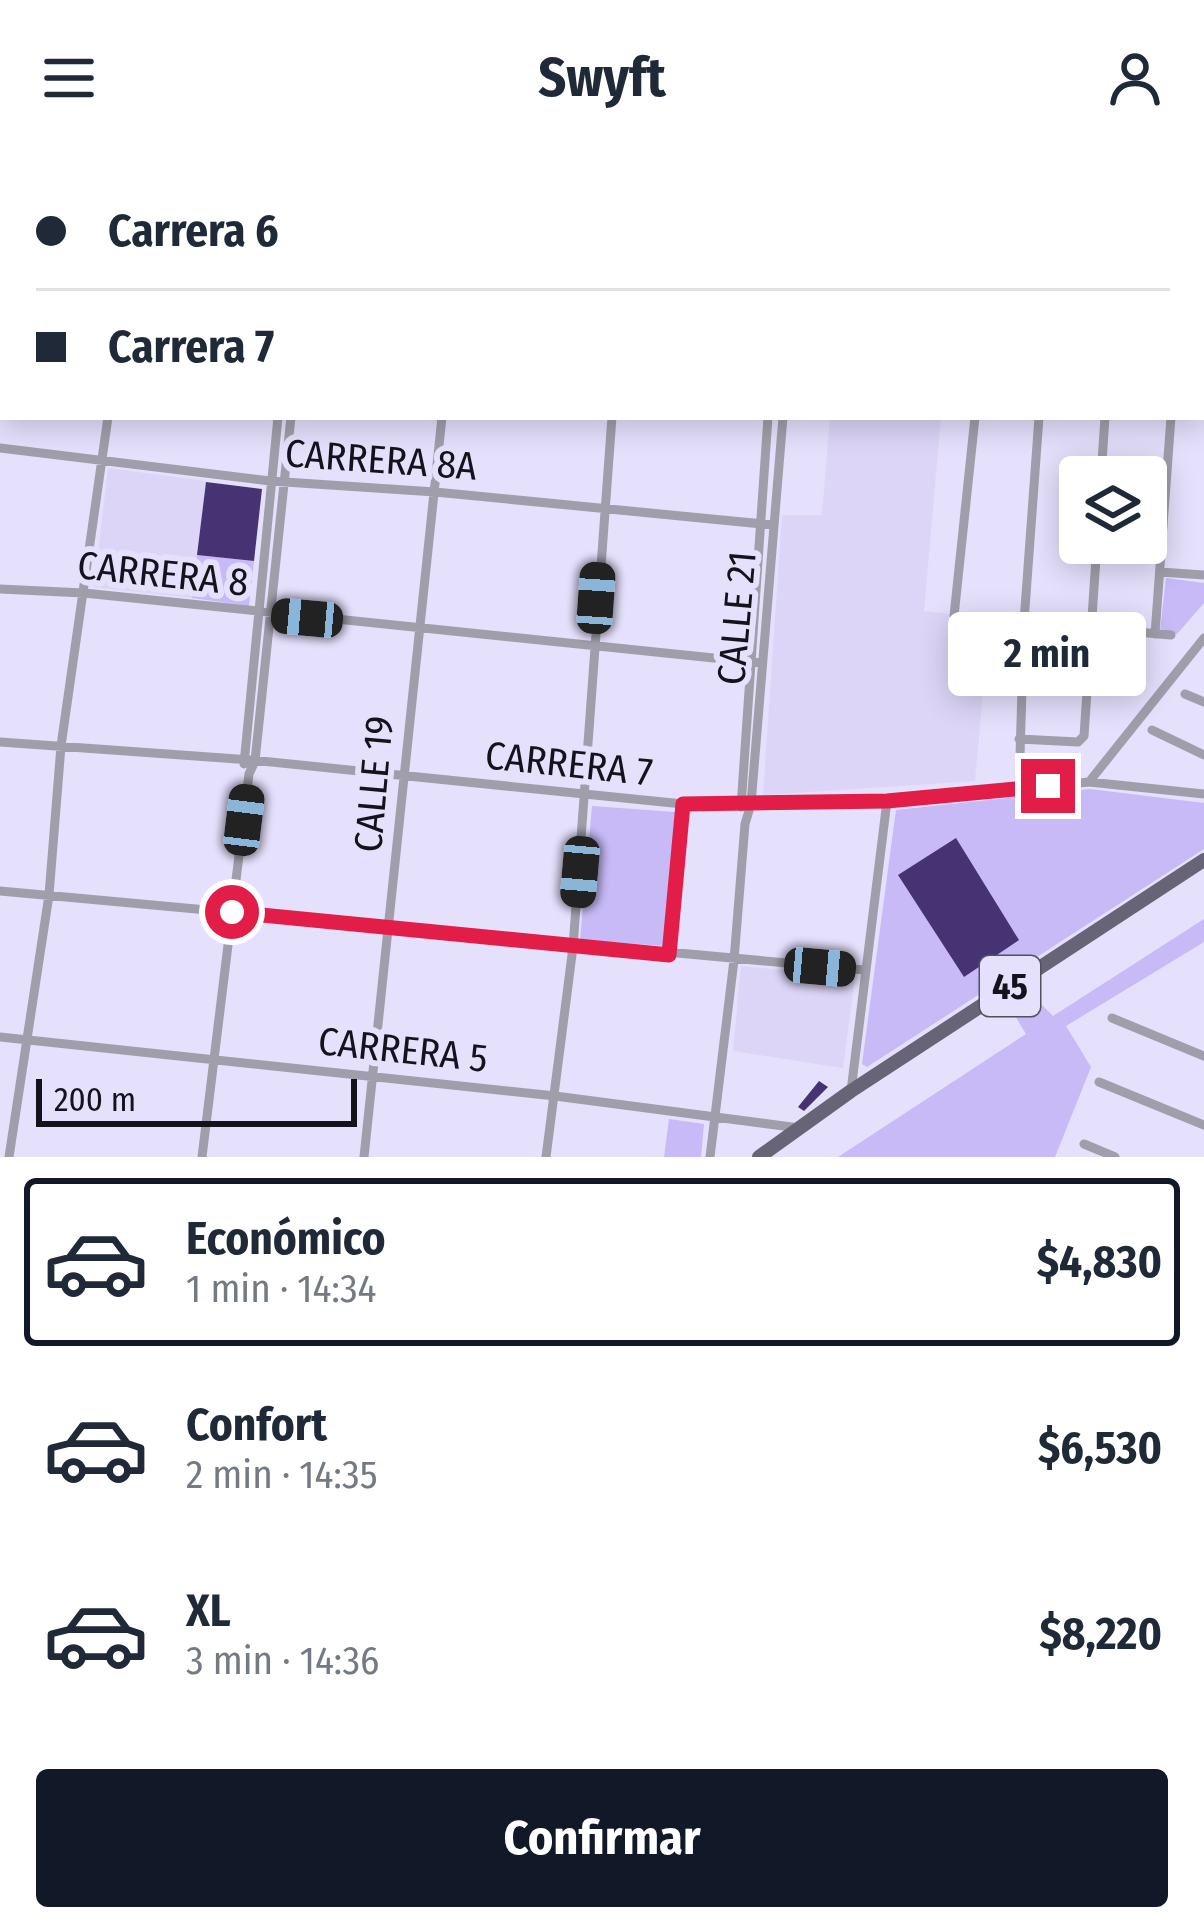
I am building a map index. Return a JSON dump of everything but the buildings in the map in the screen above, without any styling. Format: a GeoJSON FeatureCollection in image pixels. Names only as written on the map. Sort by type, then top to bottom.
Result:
{"type":"FeatureCollection","features":[{"type":"Feature","properties":{"kind":"main road","name":"45"},"geometry":{"type":"LineString","coordinates":[[759,1157],[851,1091],[1204,860]]}},
{"type":"Feature","properties":{"kind":"street"},"geometry":{"type":"LineString","coordinates":[[9,1157],[50,895],[61,746],[108,420]]}},
{"type":"Feature","properties":{"kind":"street"},"geometry":{"type":"LineString","coordinates":[[249,774],[242,759],[278,420]]}},
{"type":"Feature","properties":{"kind":"street"},"geometry":{"type":"LineString","coordinates":[[202,1157],[249,774],[256,760],[290,420]]}},
{"type":"Feature","properties":{"kind":"street","name":"CALLE 19"},"geometry":{"type":"LineString","coordinates":[[364,1157],[442,420]]}},
{"type":"Feature","properties":{"kind":"street"},"geometry":{"type":"LineString","coordinates":[[546,1157],[573,947],[612,420]]}},
{"type":"Feature","properties":{"kind":"street","name":"CALLE 21"},"geometry":{"type":"LineString","coordinates":[[710,1157],[746,824],[749,661],[768,420]]}},
{"type":"Feature","properties":{"kind":"street","name":"CALLE 21"},"geometry":{"type":"LineString","coordinates":[[746,804],[783,420]]}},
{"type":"Feature","properties":{"kind":"street"},"geometry":{"type":"LineString","coordinates":[[975,420],[954,616],[1171,635]]}},
{"type":"Feature","properties":{"kind":"street"},"geometry":{"type":"LineString","coordinates":[[1020,756],[1039,420]]}},
{"type":"Feature","properties":{"kind":"street"},"geometry":{"type":"LineString","coordinates":[[1103,456],[1106,420]]}},
{"type":"Feature","properties":{"kind":"street"},"geometry":{"type":"LineString","coordinates":[[1155,634],[1171,420]]}},
{"type":"Feature","properties":{"kind":"street","name":"CARRERA 8A"},"geometry":{"type":"LineString","coordinates":[[0,448],[270,481],[773,525]]}},
{"type":"Feature","properties":{"kind":"street"},"geometry":{"type":"LineString","coordinates":[[263,549],[276,550]]}},
{"type":"Feature","properties":{"kind":"street"},"geometry":{"type":"LineString","coordinates":[[1019,739],[1078,742],[1084,736],[1094,564]]}},
{"type":"Feature","properties":{"kind":"street"},"geometry":{"type":"LineString","coordinates":[[1160,572],[1204,575]]}},
{"type":"Feature","properties":{"kind":"street","name":"CARRERA 8"},"geometry":{"type":"LineString","coordinates":[[0,589],[84,593],[762,663]]}},
{"type":"Feature","properties":{"kind":"street"},"geometry":{"type":"LineString","coordinates":[[1089,782],[1203,641]]}},
{"type":"Feature","properties":{"kind":"street"},"geometry":{"type":"LineString","coordinates":[[1088,687],[1122,689]]}},
{"type":"Feature","properties":{"kind":"street"},"geometry":{"type":"LineString","coordinates":[[249,689],[262,690]]}},
{"type":"Feature","properties":{"kind":"street"},"geometry":{"type":"LineString","coordinates":[[1185,694],[1204,702]]}},
{"type":"Feature","properties":{"kind":"street"},"geometry":{"type":"LineString","coordinates":[[1152,730],[1204,754]]}},
{"type":"Feature","properties":{"kind":"street","name":"CARRERA 7"},"geometry":{"type":"LineString","coordinates":[[0,742],[256,760],[683,804],[887,801],[1089,782],[1204,794]]}},
{"type":"Feature","properties":{"kind":"street"},"geometry":{"type":"LineString","coordinates":[[851,1091],[887,801]]}},
{"type":"Feature","properties":{"kind":"street"},"geometry":{"type":"LineString","coordinates":[[669,955],[683,804]]}},
{"type":"Feature","properties":{"kind":"street"},"geometry":{"type":"LineString","coordinates":[[0,891],[864,970]]}},
{"type":"Feature","properties":{"kind":"street"},"geometry":{"type":"LineString","coordinates":[[1112,1018],[1204,1056]]}},
{"type":"Feature","properties":{"kind":"street","name":"CARRERA 5"},"geometry":{"type":"LineString","coordinates":[[0,1037],[554,1096],[800,1128]]}},
{"type":"Feature","properties":{"kind":"street"},"geometry":{"type":"LineString","coordinates":[[1099,1082],[1204,1126]]}},
{"type":"Feature","properties":{"kind":"street"},"geometry":{"type":"LineString","coordinates":[[1084,1144],[1115,1157]]}},
{"type":"Feature","properties":{"kind":"shaded area"},"geometry":{"type":"Polygon","coordinates":[[[830,420],[941,420],[924,611],[950,614],[951,623],[989,626],[975,781],[763,795],[782,515],[822,515],[830,420]]]}},
{"type":"Feature","properties":{"kind":"shaded area"},"geometry":{"type":"Polygon","coordinates":[[[108,468],[206,481],[192,598],[94,587],[108,468]]]}},
{"type":"Feature","properties":{"kind":"shaded area"},"geometry":{"type":"Polygon","coordinates":[[[197,555],[254,561],[249,606],[192,598],[197,555]]]}},
{"type":"Feature","properties":{"kind":"shaded area"},"geometry":{"type":"Polygon","coordinates":[[[1166,578],[1204,583],[1204,603],[1177,634],[1160,631],[1166,578]]]}},
{"type":"Feature","properties":{"kind":"shaded area"},"geometry":{"type":"Polygon","coordinates":[[[1090,789],[1204,803],[1204,849],[867,1067],[862,1064],[896,810],[1090,789]]]}},
{"type":"Feature","properties":{"kind":"shaded area"},"geometry":{"type":"Polygon","coordinates":[[[592,806],[675,812],[664,946],[580,940],[592,806]]]}},
{"type":"Feature","properties":{"kind":"shaded area"},"geometry":{"type":"Polygon","coordinates":[[[1204,919],[1204,942],[1066,1026],[1091,1067],[1055,1157],[838,1157],[1026,1034],[1006,1001],[1028,990],[1024,999],[1032,1011],[1042,1005],[1053,1016],[1204,919]]]}},
{"type":"Feature","properties":{"kind":"shaded area"},"geometry":{"type":"Polygon","coordinates":[[[741,966],[855,977],[843,1068],[733,1051],[741,966]]]}},
{"type":"Feature","properties":{"kind":"shaded area"},"geometry":{"type":"Polygon","coordinates":[[[669,1119],[704,1124],[701,1157],[664,1157],[669,1119]]]}},
{"type":"Feature","properties":{"kind":"route"},"geometry":{"type":"LineString","coordinates":[[232,912],[669,955],[683,804],[887,801],[1048,786]]}}]}
